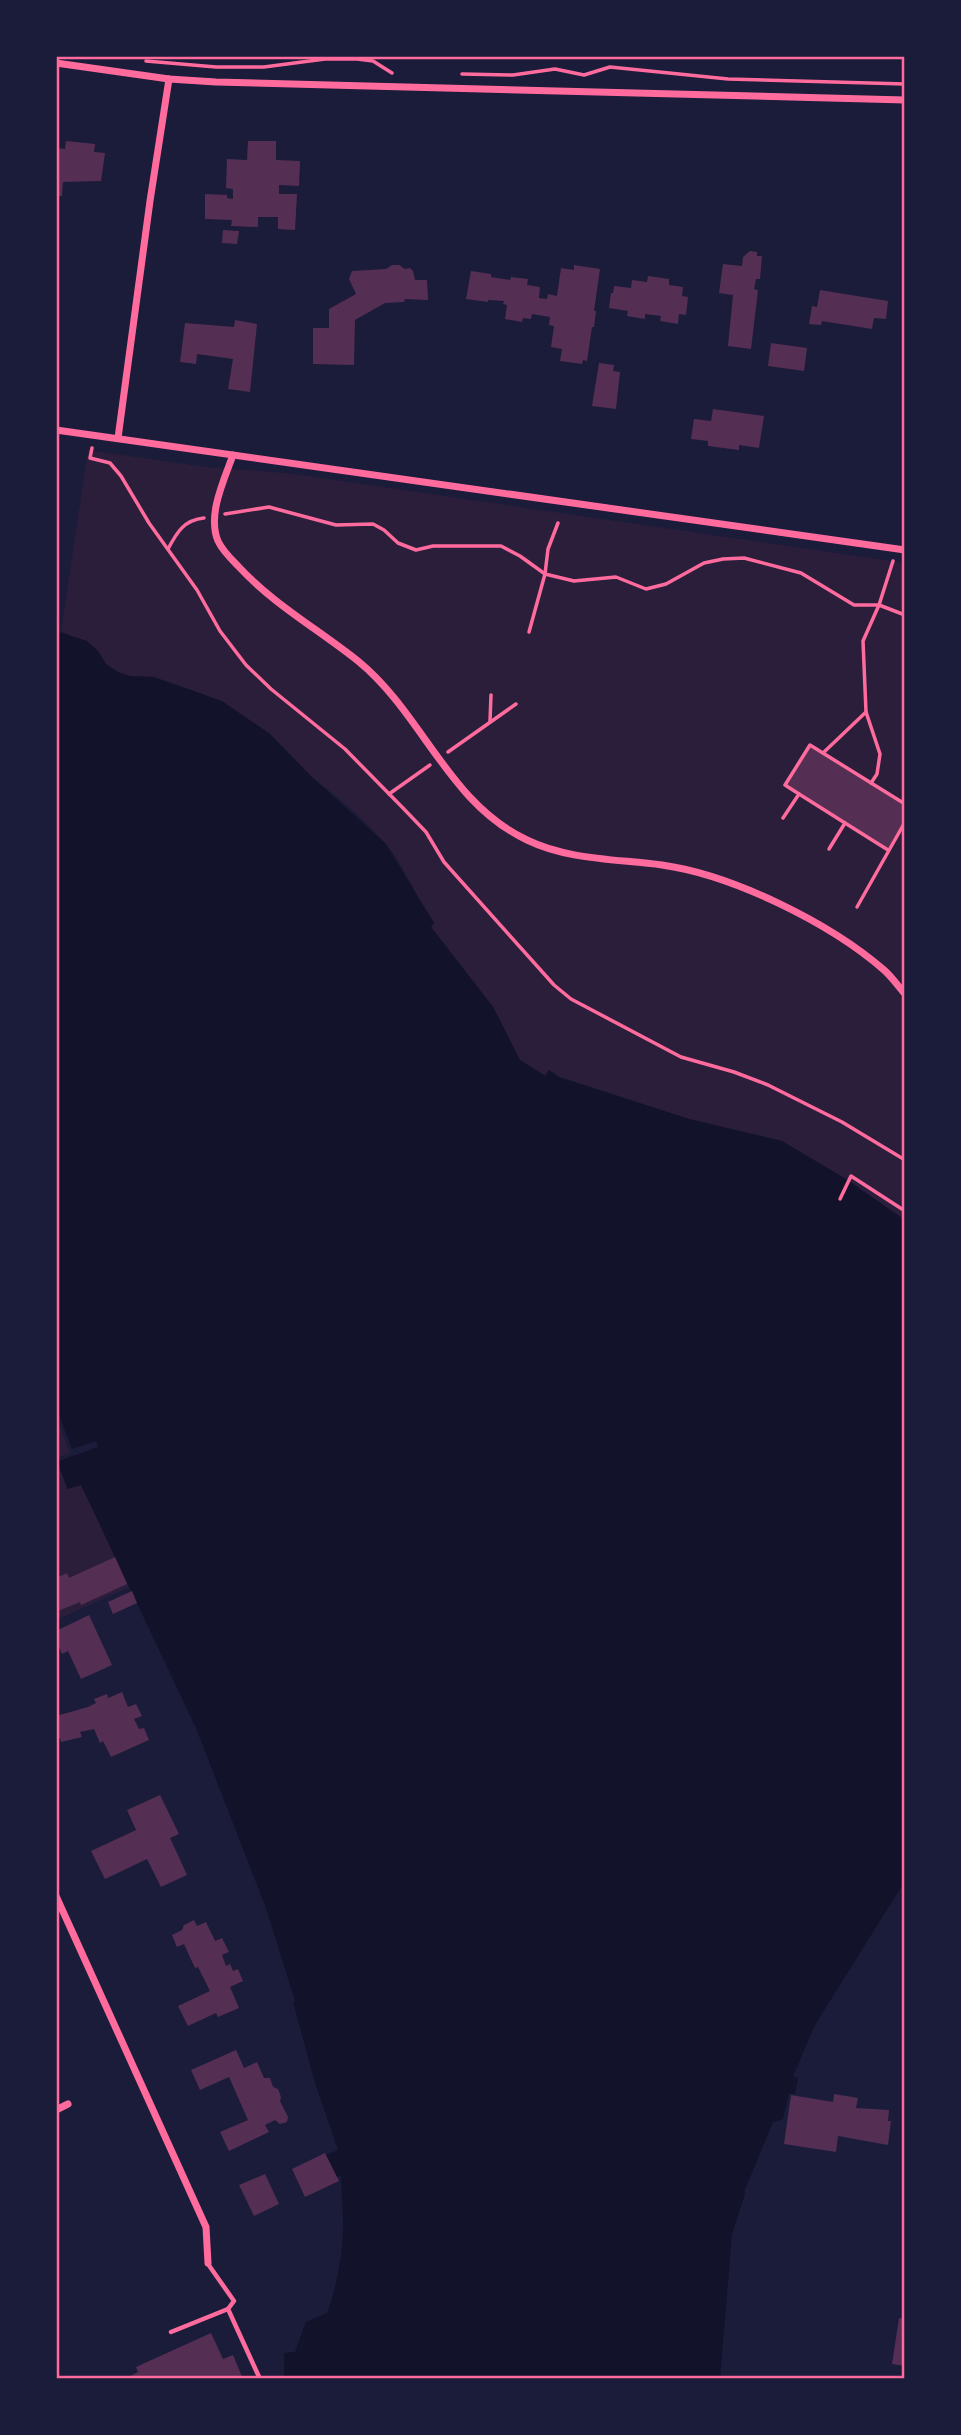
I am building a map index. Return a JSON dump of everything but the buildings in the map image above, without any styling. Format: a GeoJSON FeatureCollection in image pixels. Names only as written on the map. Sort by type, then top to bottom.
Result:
{"type":"FeatureCollection","features":[{"type":"Feature","properties":{"kind":"street"},"geometry":{"type":"LineString","coordinates":[[56,63],[169,79],[905,100]]}},
{"type":"Feature","properties":{"kind":"street"},"geometry":{"type":"LineString","coordinates":[[118,438],[169,79]]}},
{"type":"Feature","properties":{"kind":"street"},"geometry":{"type":"LineString","coordinates":[[56,430],[901,550]]}},
{"type":"Feature","properties":{"kind":"street"},"geometry":{"type":"LineString","coordinates":[[233,455],[214,516],[219,544],[270,598],[338,646],[385,687],[438,759],[482,811],[528,841],[583,856],[664,865],[742,888],[826,929],[887,972],[905,994]]}},
{"type":"Feature","properties":{"kind":"street"},"geometry":{"type":"LineString","coordinates":[[56,1896],[206,2227],[208,2263]]}},
{"type":"Feature","properties":{"kind":"street"},"geometry":{"type":"LineString","coordinates":[[56,2110],[68,2104]]}},
{"type":"Feature","properties":{"kind":"lane"},"geometry":{"type":"LineString","coordinates":[[171,2332],[228,2309],[234,2301],[208,2263]]}},
{"type":"Feature","properties":{"kind":"lane"},"geometry":{"type":"LineString","coordinates":[[228,2309],[260,2379]]}},
{"type":"Feature","properties":{"kind":"path"},"geometry":{"type":"LineString","coordinates":[[139,61],[216,67],[264,67],[325,59],[357,59],[373,61],[395,75]]}},
{"type":"Feature","properties":{"kind":"path"},"geometry":{"type":"LineString","coordinates":[[450,74],[513,75],[555,69],[584,75],[610,67],[728,79],[905,84]]}},
{"type":"Feature","properties":{"kind":"path"},"geometry":{"type":"LineString","coordinates":[[94,435],[90,458],[110,463],[116,470],[197,590],[220,631],[246,665],[271,689],[345,749],[426,832],[444,862],[538,968],[571,999],[681,1057],[768,1085],[842,1122],[905,1160]]}},
{"type":"Feature","properties":{"kind":"path"},"geometry":{"type":"LineString","coordinates":[[168,549],[185,523],[192,519],[269,508],[336,525],[373,524],[398,543],[416,550],[433,546],[501,546],[545,574],[574,581],[616,577],[646,589],[655,588],[704,563],[744,558],[801,573],[854,605],[880,605],[905,615]]}},
{"type":"Feature","properties":{"kind":"path"},"geometry":{"type":"LineString","coordinates":[[529,632],[545,574],[548,549],[558,523]]}},
{"type":"Feature","properties":{"kind":"path"},"geometry":{"type":"LineString","coordinates":[[871,783],[877,774],[880,754],[866,712],[863,641],[901,550]]}},
{"type":"Feature","properties":{"kind":"path"},"geometry":{"type":"LineString","coordinates":[[490,721],[491,695]]}},
{"type":"Feature","properties":{"kind":"path"},"geometry":{"type":"LineString","coordinates":[[389,794],[516,704]]}},
{"type":"Feature","properties":{"kind":"path"},"geometry":{"type":"LineString","coordinates":[[823,753],[866,712]]}},
{"type":"Feature","properties":{"kind":"path"},"geometry":{"type":"LineString","coordinates":[[888,850],[785,785],[810,745],[905,804]]}},
{"type":"Feature","properties":{"kind":"path"},"geometry":{"type":"LineString","coordinates":[[783,818],[799,794]]}},
{"type":"Feature","properties":{"kind":"path"},"geometry":{"type":"LineString","coordinates":[[857,907],[905,822]]}},
{"type":"Feature","properties":{"kind":"path"},"geometry":{"type":"LineString","coordinates":[[829,849],[845,823]]}},
{"type":"Feature","properties":{"kind":"path"},"geometry":{"type":"LineString","coordinates":[[839,1199],[851,1176],[905,1211]]}},
{"type":"Feature","properties":{"kind":"shaded area"},"geometry":{"type":"Polygon","coordinates":[[[88,450],[206,467],[286,473],[905,563],[905,1220],[782,1141],[689,1119],[559,1077],[548,1070],[546,1076],[520,1060],[493,1007],[431,927],[434,923],[398,860],[359,816],[304,772],[244,732],[154,677],[130,676],[118,672],[106,665],[98,651],[61,631],[88,450]]]}},
{"type":"Feature","properties":{"kind":"shaded area"},"geometry":{"type":"Polygon","coordinates":[[[56,631],[87,641],[98,651],[106,664],[118,672],[130,676],[154,677],[222,701],[270,734],[312,777],[386,844],[434,923],[431,927],[493,1007],[520,1060],[545,1076],[549,1070],[559,1077],[689,1119],[782,1141],[846,1179],[905,1220],[905,1884],[815,2025],[793,2076],[798,2078],[795,2094],[789,2093],[783,2119],[773,2122],[744,2192],[732,2234],[720,2379],[284,2379],[284,2353],[295,2352],[306,2322],[327,2313],[337,2280],[343,2231],[341,2176],[336,2177],[326,2155],[338,2150],[315,2083],[293,2002],[295,2001],[266,1908],[196,1728],[81,1485],[68,1489],[57,1462],[74,1455],[56,1407],[56,631]]]}},
{"type":"Feature","properties":{"kind":"shaded area"},"geometry":{"type":"Polygon","coordinates":[[[56,1407],[74,1455],[57,1462],[67,1489],[81,1484],[129,1587],[56,1620],[56,1407]]]}},
{"type":"Feature","properties":{"kind":"pier"},"geometry":{"type":"Polygon","coordinates":[[[56,1407],[72,1449],[96,1441],[98,1447],[56,1462],[56,1458],[70,1453],[56,1417],[56,1407]]]}}]}
